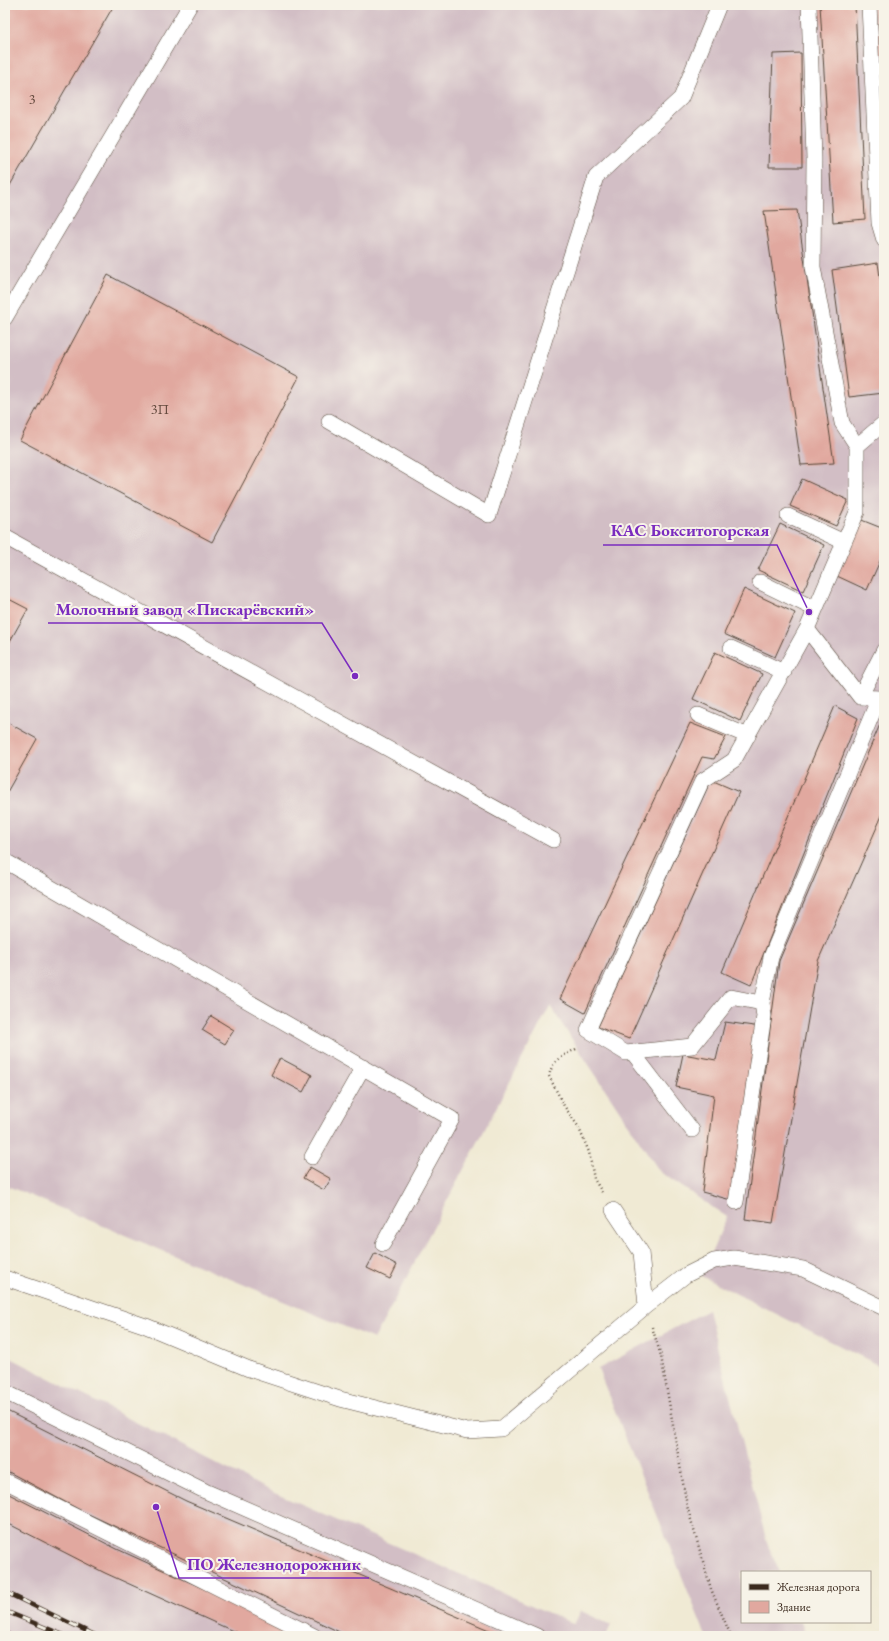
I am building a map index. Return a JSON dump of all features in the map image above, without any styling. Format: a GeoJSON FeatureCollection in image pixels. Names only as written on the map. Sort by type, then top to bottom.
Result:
{"type":"FeatureCollection","features":[{"type":"Feature","properties":{"kind":"lane"},"geometry":{"type":"LineString","coordinates":[[5,318],[190,5]]}},
{"type":"Feature","properties":{"kind":"lane"},"geometry":{"type":"LineString","coordinates":[[329,421],[489,515],[596,176],[681,98],[719,5]]}},
{"type":"Feature","properties":{"kind":"lane"},"geometry":{"type":"LineString","coordinates":[[762,1003],[731,997],[692,1046],[626,1053],[588,1030],[702,781],[734,760],[748,736],[807,629],[857,512],[857,446],[842,423],[813,267],[814,159],[809,5]]}},
{"type":"Feature","properties":{"kind":"lane"},"geometry":{"type":"LineString","coordinates":[[869,5],[879,223],[884,240]]}},
{"type":"Feature","properties":{"kind":"lane"},"geometry":{"type":"LineString","coordinates":[[857,446],[884,423]]}},
{"type":"Feature","properties":{"kind":"lane"},"geometry":{"type":"LineString","coordinates":[[788,516],[844,542]]}},
{"type":"Feature","properties":{"kind":"lane"},"geometry":{"type":"LineString","coordinates":[[5,537],[553,840]]}},
{"type":"Feature","properties":{"kind":"lane"},"geometry":{"type":"LineString","coordinates":[[760,582],[815,608]]}},
{"type":"Feature","properties":{"kind":"lane"},"geometry":{"type":"LineString","coordinates":[[736,1202],[764,1016],[762,1003],[771,957],[882,699],[860,697],[807,629]]}},
{"type":"Feature","properties":{"kind":"lane"},"geometry":{"type":"LineString","coordinates":[[731,648],[784,672]]}},
{"type":"Feature","properties":{"kind":"lane"},"geometry":{"type":"LineString","coordinates":[[860,697],[884,650]]}},
{"type":"Feature","properties":{"kind":"lane"},"geometry":{"type":"LineString","coordinates":[[698,715],[748,736]]}},
{"type":"Feature","properties":{"kind":"lane"},"geometry":{"type":"LineString","coordinates":[[5,861],[363,1067],[452,1120],[383,1244]]}},
{"type":"Feature","properties":{"kind":"lane"},"geometry":{"type":"LineString","coordinates":[[632,1053],[692,1130]]}},
{"type":"Feature","properties":{"kind":"lane"},"geometry":{"type":"LineString","coordinates":[[312,1157],[363,1067]]}},
{"type":"Feature","properties":{"kind":"lane"},"geometry":{"type":"LineString","coordinates":[[613,1210],[641,1252],[646,1306]]}},
{"type":"Feature","properties":{"kind":"lane"},"geometry":{"type":"LineString","coordinates":[[5,1278],[146,1326],[249,1369],[340,1399],[467,1431],[501,1429],[646,1306],[686,1275],[714,1261],[734,1258],[803,1269],[884,1308]]}},
{"type":"Feature","properties":{"kind":"lane"},"geometry":{"type":"LineString","coordinates":[[5,1392],[205,1491],[537,1636]]}},
{"type":"Feature","properties":{"kind":"lane"},"geometry":{"type":"LineString","coordinates":[[5,1481],[314,1636]]}},
{"type":"Feature","properties":{"kind":"path"},"geometry":{"type":"LineString","coordinates":[[576,1049],[558,1058],[551,1066],[549,1076],[564,1106],[578,1126],[589,1152],[594,1179],[613,1210]]}},
{"type":"Feature","properties":{"kind":"path"},"geometry":{"type":"LineString","coordinates":[[646,1306],[661,1356],[687,1506],[711,1589],[731,1636]]}},
{"type":"Feature","properties":{"kind":"shaded area"},"geometry":{"type":"Polygon","coordinates":[[[5,5],[884,5],[884,1368],[701,1276],[727,1217],[660,1172],[550,1006],[374,1339],[5,1185],[5,5]]]}},
{"type":"Feature","properties":{"kind":"shaded area"},"geometry":{"type":"Polygon","coordinates":[[[708,1310],[767,1543],[780,1571],[741,1571],[741,1623],[801,1623],[806,1636],[706,1636],[598,1369],[708,1310]]]}},
{"type":"Feature","properties":{"kind":"shaded area"},"geometry":{"type":"Polygon","coordinates":[[[5,1355],[272,1492],[574,1624],[581,1611],[611,1625],[606,1636],[5,1636],[5,1355]]]}},
{"type":"Feature","properties":{"kind":"building"},"geometry":{"type":"Polygon","coordinates":[[[5,5],[114,5],[5,194],[5,5]]]}},
{"type":"Feature","properties":{"kind":"building"},"geometry":{"type":"Polygon","coordinates":[[[820,5],[855,5],[865,219],[833,222],[820,5]]]}},
{"type":"Feature","properties":{"kind":"building"},"geometry":{"type":"Polygon","coordinates":[[[873,5],[884,5],[884,97],[883,97],[873,5]]]}},
{"type":"Feature","properties":{"kind":"building"},"geometry":{"type":"Polygon","coordinates":[[[801,53],[802,167],[769,167],[773,54],[801,53]]]}},
{"type":"Feature","properties":{"kind":"building"},"geometry":{"type":"Polygon","coordinates":[[[797,210],[834,463],[801,465],[764,211],[797,210]]]}},
{"type":"Feature","properties":{"kind":"building"},"geometry":{"type":"Polygon","coordinates":[[[878,263],[884,304],[884,393],[849,397],[832,270],[878,263]]]}},
{"type":"Feature","properties":{"kind":"building"},"geometry":{"type":"Polygon","coordinates":[[[108,275],[299,377],[212,542],[20,440],[108,275]]]}},
{"type":"Feature","properties":{"kind":"building"},"geometry":{"type":"Polygon","coordinates":[[[802,479],[848,500],[836,526],[790,506],[802,479]]]}},
{"type":"Feature","properties":{"kind":"building"},"geometry":{"type":"Polygon","coordinates":[[[859,519],[884,529],[884,552],[867,590],[837,576],[859,519]]]}},
{"type":"Feature","properties":{"kind":"building"},"geometry":{"type":"Polygon","coordinates":[[[780,524],[824,545],[803,591],[758,570],[780,524]]]}},
{"type":"Feature","properties":{"kind":"building"},"geometry":{"type":"Polygon","coordinates":[[[744,589],[795,613],[775,657],[724,634],[744,589]]]}},
{"type":"Feature","properties":{"kind":"building"},"geometry":{"type":"Polygon","coordinates":[[[5,597],[28,609],[5,650],[5,597]]]}},
{"type":"Feature","properties":{"kind":"building"},"geometry":{"type":"Polygon","coordinates":[[[715,652],[762,674],[740,721],[693,699],[715,652]]]}},
{"type":"Feature","properties":{"kind":"building"},"geometry":{"type":"Polygon","coordinates":[[[835,706],[858,718],[751,985],[722,972],[835,706]]]}},
{"type":"Feature","properties":{"kind":"building"},"geometry":{"type":"Polygon","coordinates":[[[884,715],[884,811],[818,961],[773,1223],[745,1219],[779,961],[884,715]]]}},
{"type":"Feature","properties":{"kind":"building"},"geometry":{"type":"Polygon","coordinates":[[[5,721],[37,739],[7,792],[5,791],[5,721]]]}},
{"type":"Feature","properties":{"kind":"building"},"geometry":{"type":"Polygon","coordinates":[[[690,723],[726,737],[714,759],[702,757],[585,1013],[560,999],[690,723]]]}},
{"type":"Feature","properties":{"kind":"building"},"geometry":{"type":"Polygon","coordinates":[[[711,780],[739,792],[629,1039],[598,1027],[711,780]]]}},
{"type":"Feature","properties":{"kind":"building"},"geometry":{"type":"Polygon","coordinates":[[[211,1016],[234,1030],[225,1044],[202,1030],[211,1016]]]}},
{"type":"Feature","properties":{"kind":"building"},"geometry":{"type":"Polygon","coordinates":[[[725,1022],[761,1027],[731,1200],[702,1192],[714,1095],[676,1087],[683,1054],[716,1060],[725,1022]]]}},
{"type":"Feature","properties":{"kind":"building"},"geometry":{"type":"Polygon","coordinates":[[[280,1058],[312,1075],[303,1092],[271,1075],[280,1058]]]}},
{"type":"Feature","properties":{"kind":"building"},"geometry":{"type":"Polygon","coordinates":[[[310,1167],[331,1179],[324,1190],[303,1178],[310,1167]]]}},
{"type":"Feature","properties":{"kind":"building"},"geometry":{"type":"Polygon","coordinates":[[[375,1253],[397,1265],[390,1279],[367,1268],[375,1253]]]}},
{"type":"Feature","properties":{"kind":"building"},"geometry":{"type":"Polygon","coordinates":[[[5,1410],[186,1501],[503,1636],[348,1636],[82,1511],[5,1470],[5,1410]]]}},
{"type":"Feature","properties":{"kind":"building"},"geometry":{"type":"Polygon","coordinates":[[[5,1492],[117,1549],[307,1636],[244,1636],[105,1573],[5,1522],[5,1492]]]}},
{"type":"Feature","properties":{"kind":"railway"},"geometry":{"type":"LineString","coordinates":[[5,1592],[97,1636]]}},
{"type":"Feature","properties":{"kind":"railway"},"geometry":{"type":"LineString","coordinates":[[5,1611],[66,1636]]}},
{"type":"Feature","properties":{"kind":"railway"},"geometry":{"type":"LineString","coordinates":[[5,1633],[11,1636]]}},
{"type":"Feature","properties":{"kind":"place","name":"КАС Бокситогорская"},"geometry":{"type":"Point","coordinates":[809,612]}},
{"type":"Feature","properties":{"kind":"place","name":"Молочный завод «Пискарёвский»"},"geometry":{"type":"Point","coordinates":[355,676]}},
{"type":"Feature","properties":{"kind":"place","name":"ПО Железнодорожник"},"geometry":{"type":"Point","coordinates":[156,1507]}}]}
